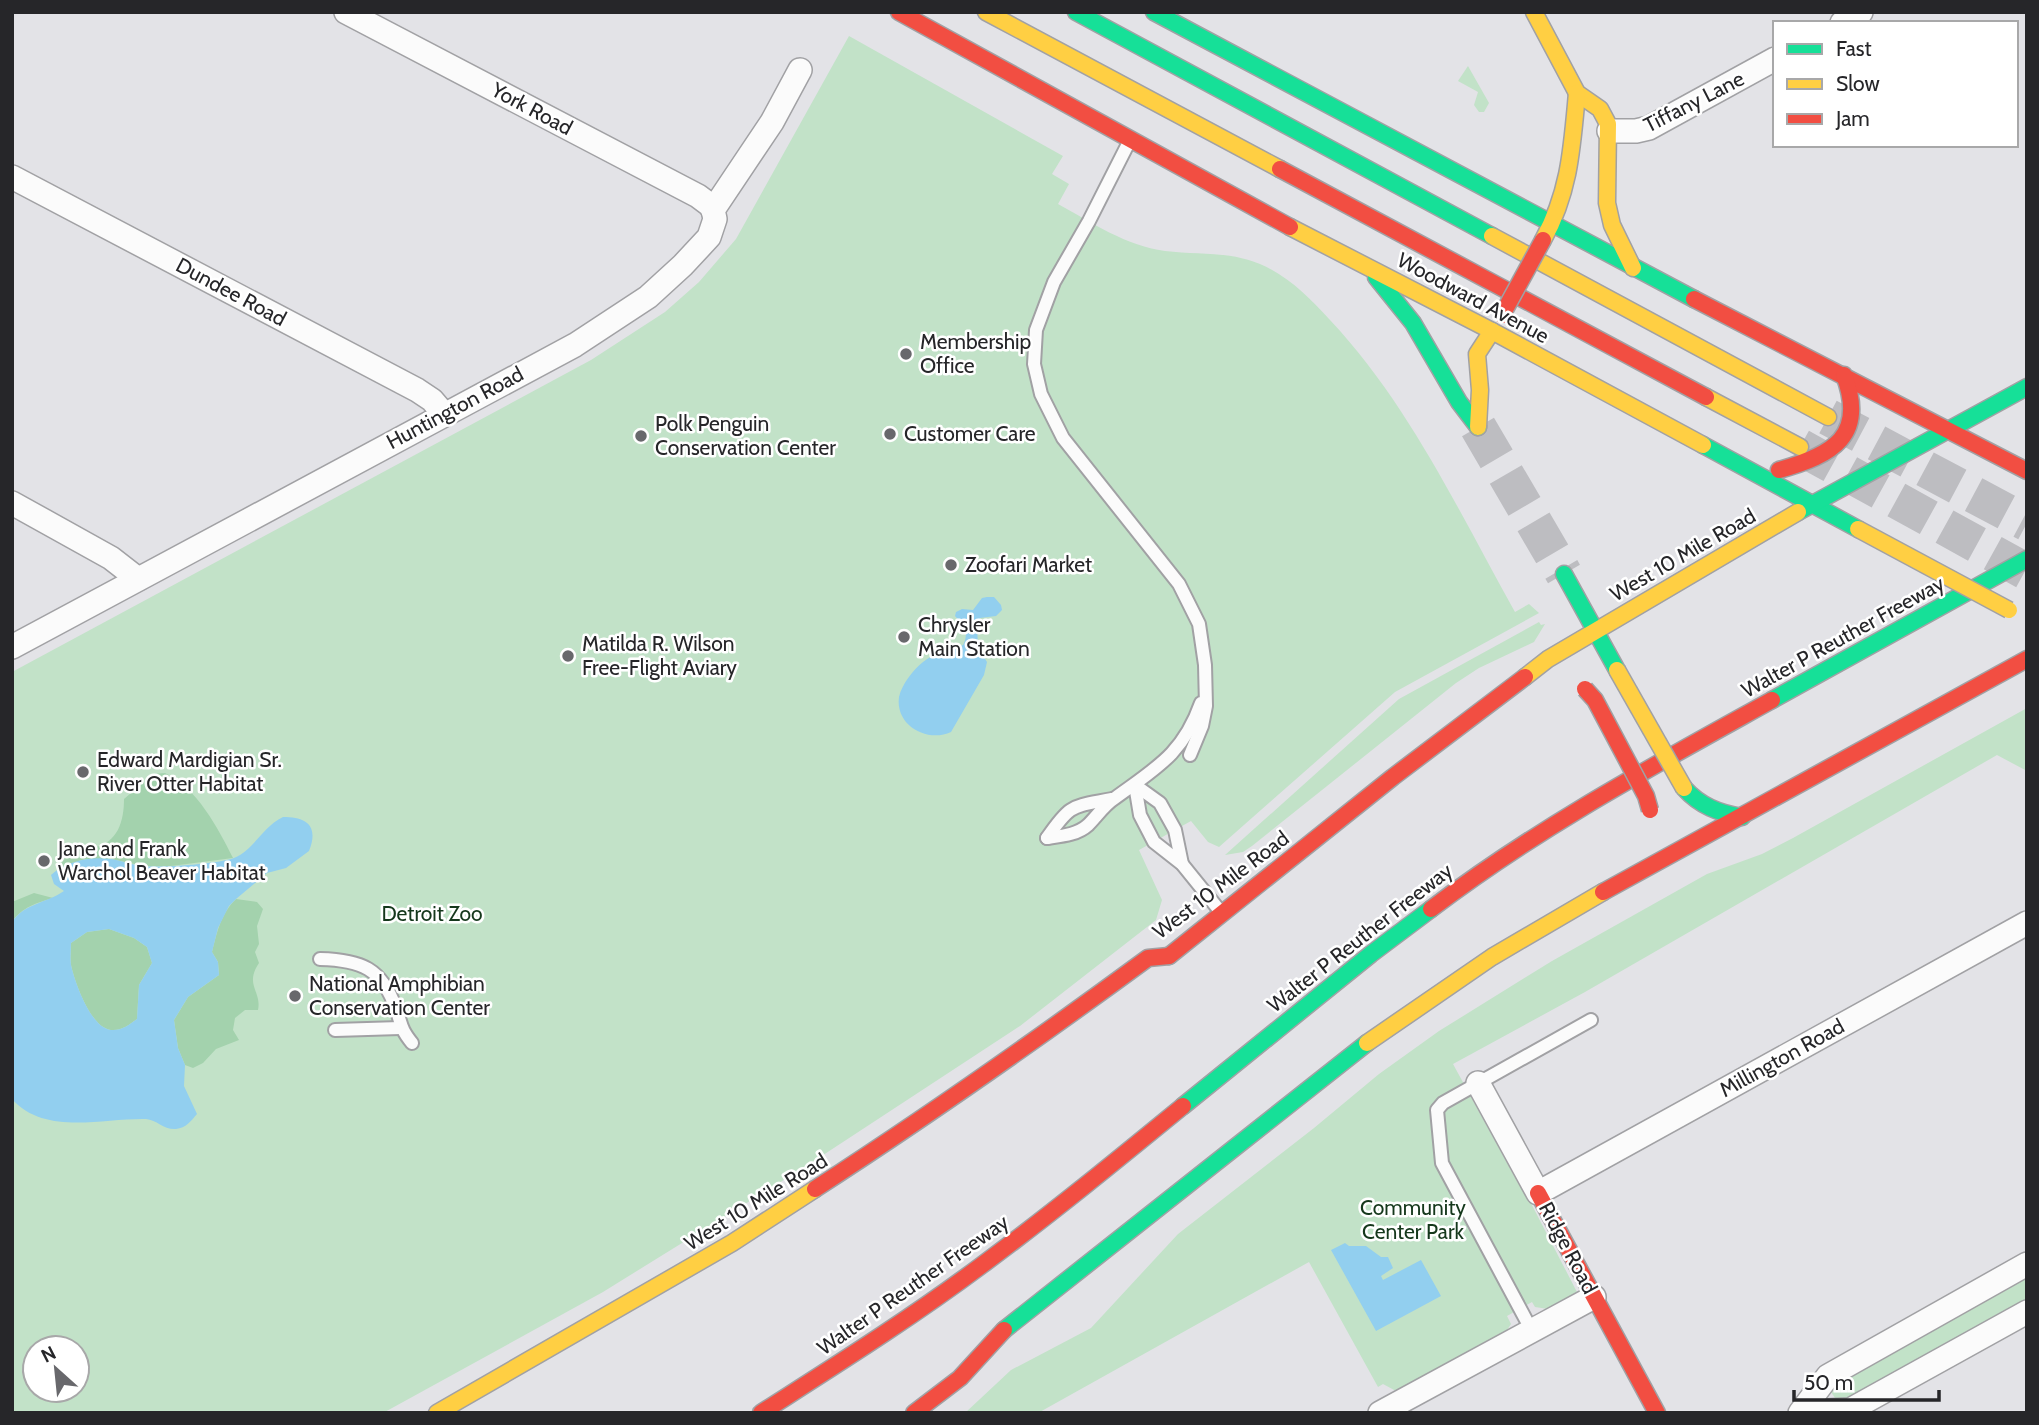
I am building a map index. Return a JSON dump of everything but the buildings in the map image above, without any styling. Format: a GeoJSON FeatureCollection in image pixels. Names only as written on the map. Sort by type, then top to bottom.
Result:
{"type":"FeatureCollection","features":[{"type":"Feature","properties":{"kind":"main road","name":"Woodward Avenue"},"geometry":{"type":"LineString","coordinates":[[900,12],[1274,218],[1492,331],[2027,620]]}},
{"type":"Feature","properties":{"kind":"main road","name":"Woodward Avenue"},"geometry":{"type":"LineString","coordinates":[[986,12],[1800,447]]}},
{"type":"Feature","properties":{"kind":"main road"},"geometry":{"type":"LineString","coordinates":[[1076,12],[1828,417]]}},
{"type":"Feature","properties":{"kind":"main road"},"geometry":{"type":"LineString","coordinates":[[1154,12],[1633,268],[2027,471]]}},
{"type":"Feature","properties":{"kind":"main road"},"geometry":{"type":"LineString","coordinates":[[1534,12],[1577,93],[1600,109],[1609,131],[1607,203],[1612,225],[1633,268]]}},
{"type":"Feature","properties":{"kind":"main road"},"geometry":{"type":"LineString","coordinates":[[1367,265],[1413,323],[1459,402],[1478,427],[1480,390],[1477,354],[1502,316],[1552,224],[1572,158],[1577,93]]}},
{"type":"Feature","properties":{"kind":"main road"},"geometry":{"type":"LineString","coordinates":[[1750,471],[1774,471],[1799,465],[1840,441],[1851,425],[1854,409],[1852,392],[1844,375]]}},
{"type":"Feature","properties":{"kind":"main road","name":"West 10 Mile Road"},"geometry":{"type":"LineString","coordinates":[[437,1413],[732,1243],[925,1117],[1045,1034],[1147,958],[1169,956],[1528,674],[1595,630],[1812,504],[2027,387]]}},
{"type":"Feature","properties":{"kind":"main road","name":"Walter P Reuther Freeway"},"geometry":{"type":"LineString","coordinates":[[761,1413],[885,1334],[982,1265],[1057,1208],[1371,954],[1485,868],[1592,799],[2027,559]]}},
{"type":"Feature","properties":{"kind":"main road"},"geometry":{"type":"LineString","coordinates":[[1564,574],[1684,788],[1695,799],[1718,813],[1742,817]]}},
{"type":"Feature","properties":{"kind":"main road"},"geometry":{"type":"LineString","coordinates":[[914,1413],[960,1378],[1004,1330],[1403,1016],[1662,853],[1742,817],[2027,659]]}},
{"type":"Feature","properties":{"kind":"main road"},"geometry":{"type":"LineString","coordinates":[[1528,674],[1553,672]]}},
{"type":"Feature","properties":{"kind":"main road"},"geometry":{"type":"LineString","coordinates":[[1578,684],[1595,701],[1640,785],[1652,816]]}},
{"type":"Feature","properties":{"kind":"main road","name":"Ridge Road"},"geometry":{"type":"LineString","coordinates":[[1538,1193],[1657,1413]]}},
{"type":"Feature","properties":{"kind":"street","name":"York Road"},"geometry":{"type":"LineString","coordinates":[[346,12],[698,196],[713,210]]}},
{"type":"Feature","properties":{"kind":"street"},"geometry":{"type":"LineString","coordinates":[[1845,21],[1861,12]]}},
{"type":"Feature","properties":{"kind":"street","name":"Tiffany Lane"},"geometry":{"type":"LineString","coordinates":[[1609,131],[1649,128],[1773,60]]}},
{"type":"Feature","properties":{"kind":"street","name":"Huntington Road"},"geometry":{"type":"LineString","coordinates":[[12,647],[575,345],[648,297],[709,237],[715,219],[713,210],[772,122],[800,70]]}},
{"type":"Feature","properties":{"kind":"street","name":"Dundee Road"},"geometry":{"type":"LineString","coordinates":[[12,177],[417,390],[432,400],[444,414]]}},
{"type":"Feature","properties":{"kind":"street"},"geometry":{"type":"LineString","coordinates":[[12,503],[111,558],[138,579]]}},
{"type":"Feature","properties":{"kind":"street","name":"Millington Road"},"geometry":{"type":"LineString","coordinates":[[1538,1193],[2027,923]]}},
{"type":"Feature","properties":{"kind":"street","name":"Ridge Road"},"geometry":{"type":"LineString","coordinates":[[1478,1083],[1538,1193]]}},
{"type":"Feature","properties":{"kind":"street"},"geometry":{"type":"LineString","coordinates":[[1801,1412],[1828,1376],[2027,1264]]}},
{"type":"Feature","properties":{"kind":"street"},"geometry":{"type":"LineString","coordinates":[[1380,1413],[1594,1297]]}},
{"type":"Feature","properties":{"kind":"street"},"geometry":{"type":"LineString","coordinates":[[1801,1412],[1850,1410],[2027,1312]]}},
{"type":"Feature","properties":{"kind":"lane"},"geometry":{"type":"LineString","coordinates":[[1131,139],[1054,282],[1036,330],[1033,354],[1041,394],[1063,438],[1184,592],[1201,632],[1206,706],[1202,726],[1190,755]]}},
{"type":"Feature","properties":{"kind":"lane"},"geometry":{"type":"LineString","coordinates":[[1112,799],[1076,806],[1064,813],[1047,838],[1075,833],[1084,828],[1112,799],[1135,785],[1175,752],[1195,718],[1205,685]]}},
{"type":"Feature","properties":{"kind":"lane"},"geometry":{"type":"LineString","coordinates":[[1135,785],[1140,815],[1154,842],[1182,864],[1222,914]]}},
{"type":"Feature","properties":{"kind":"lane"},"geometry":{"type":"LineString","coordinates":[[1135,785],[1160,803],[1175,830],[1182,864]]}},
{"type":"Feature","properties":{"kind":"lane"},"geometry":{"type":"LineString","coordinates":[[320,959],[354,962],[380,978],[397,1011],[400,1028],[412,1043]]}},
{"type":"Feature","properties":{"kind":"lane"},"geometry":{"type":"LineString","coordinates":[[1532,1331],[1442,1163],[1437,1110],[1443,1103],[1591,1020]]}},
{"type":"Feature","properties":{"kind":"lane"},"geometry":{"type":"LineString","coordinates":[[335,1030],[400,1028]]}},
{"type":"Feature","properties":{"kind":"green space","name":"Detroit Zoo"},"geometry":{"type":"Polygon","coordinates":[[[849,36],[1063,156],[1052,174],[1069,184],[1058,204],[1136,244],[1165,251],[1225,255],[1248,260],[1270,269],[1298,288],[1322,311],[1384,387],[1431,460],[1515,612],[1529,604],[1539,613],[1395,692],[1219,847],[1208,842],[1191,821],[1139,850],[1162,900],[1156,920],[1020,1026],[811,1163],[603,1292],[383,1413],[12,1413],[12,672],[591,360],[665,312],[699,282],[736,239],[849,36]]]}},
{"type":"Feature","properties":{"kind":"green space"},"geometry":{"type":"Polygon","coordinates":[[[1468,66],[1489,103],[1484,112],[1479,112],[1474,105],[1478,92],[1458,81],[1468,66]]]}},
{"type":"Feature","properties":{"kind":"green space"},"geometry":{"type":"Polygon","coordinates":[[[1539,622],[1541,625],[1545,624],[1534,642],[1479,668],[1456,683],[1252,846],[1243,852],[1225,855],[1399,699],[1539,622]]]}},
{"type":"Feature","properties":{"kind":"green space","name":"Community Center Park"},"geometry":{"type":"Polygon","coordinates":[[[2027,708],[2027,771],[1997,755],[1585,992],[1453,1064],[1518,1183],[1520,1182],[1577,1292],[1548,1309],[1535,1307],[1532,1302],[1507,1316],[1511,1324],[1507,1330],[1396,1391],[1383,1384],[1378,1387],[1309,1262],[1038,1413],[965,1413],[1011,1370],[1091,1328],[1178,1234],[1379,1074],[1439,1031],[1552,961],[1707,874],[1762,854],[1793,838],[2027,708]]]}},
{"type":"Feature","properties":{"kind":"green space"},"geometry":{"type":"Polygon","coordinates":[[[165,773],[187,788],[197,799],[233,858],[171,866],[144,866],[111,859],[85,859],[59,867],[70,851],[102,845],[114,836],[121,823],[124,799],[153,774],[165,773]]]}},
{"type":"Feature","properties":{"kind":"green space"},"geometry":{"type":"Polygon","coordinates":[[[34,893],[53,898],[25,909],[12,922],[12,902],[34,893]]]}},
{"type":"Feature","properties":{"kind":"green space"},"geometry":{"type":"Polygon","coordinates":[[[236,899],[257,902],[263,909],[257,926],[259,944],[255,952],[259,963],[253,977],[258,1010],[245,1010],[235,1018],[233,1030],[239,1040],[216,1049],[203,1063],[193,1068],[185,1065],[178,1048],[174,1020],[188,997],[219,975],[218,962],[212,952],[223,917],[236,899]]]}},
{"type":"Feature","properties":{"kind":"green space"},"geometry":{"type":"Polygon","coordinates":[[[109,929],[134,938],[147,947],[152,963],[139,985],[137,1019],[115,1030],[104,1027],[91,1013],[80,993],[71,962],[71,943],[87,932],[109,929]]]}},
{"type":"Feature","properties":{"kind":"green space"},"geometry":{"type":"Polygon","coordinates":[[[2027,1275],[2027,1302],[1845,1400],[1835,1398],[1829,1389],[1837,1378],[2027,1275]]]}},
{"type":"Feature","properties":{"kind":"water"},"geometry":{"type":"Polygon","coordinates":[[[994,597],[1002,610],[996,616],[980,618],[977,623],[978,648],[987,662],[984,675],[951,732],[933,735],[915,730],[902,716],[899,707],[903,687],[919,665],[937,654],[963,645],[966,632],[955,616],[956,612],[962,609],[973,610],[982,598],[994,597]]]}},
{"type":"Feature","properties":{"kind":"water"},"geometry":{"type":"Polygon","coordinates":[[[291,817],[309,825],[313,835],[309,851],[286,868],[267,873],[229,906],[218,928],[212,952],[218,962],[219,975],[188,997],[174,1020],[178,1048],[185,1065],[184,1086],[197,1114],[190,1122],[176,1129],[146,1119],[57,1121],[41,1118],[12,1099],[12,922],[23,911],[64,891],[54,884],[51,875],[71,863],[95,858],[151,866],[226,860],[248,849],[276,821],[291,817]],[[109,929],[87,932],[71,943],[71,965],[80,993],[97,1022],[111,1030],[122,1029],[137,1019],[139,985],[152,963],[147,947],[134,938],[109,929]]]}},
{"type":"Feature","properties":{"kind":"water"},"geometry":{"type":"Polygon","coordinates":[[[1345,1243],[1349,1246],[1366,1246],[1381,1257],[1388,1257],[1393,1268],[1381,1276],[1383,1280],[1421,1260],[1441,1296],[1376,1331],[1331,1250],[1345,1243]]]}},
{"type":"Feature","properties":{"kind":"tunnel"},"geometry":{"type":"LineString","coordinates":[[1828,417],[2027,523]]}},
{"type":"Feature","properties":{"kind":"tunnel"},"geometry":{"type":"LineString","coordinates":[[1478,427],[1564,574]]}},
{"type":"Feature","properties":{"kind":"tunnel"},"geometry":{"type":"LineString","coordinates":[[1800,447],[2027,572]]}},
{"type":"Feature","properties":{"kind":"traffic: fast"},"geometry":{"type":"LineString","coordinates":[[1076,12],[1492,236]]}},
{"type":"Feature","properties":{"kind":"traffic: fast"},"geometry":{"type":"LineString","coordinates":[[1154,12],[1694,299]]}},
{"type":"Feature","properties":{"kind":"traffic: fast"},"geometry":{"type":"LineString","coordinates":[[1376,277],[1413,323],[1459,402],[1478,427]]}},
{"type":"Feature","properties":{"kind":"traffic: fast"},"geometry":{"type":"LineString","coordinates":[[1798,512],[2027,387]]}},
{"type":"Feature","properties":{"kind":"traffic: fast"},"geometry":{"type":"LineString","coordinates":[[1703,445],[1858,529]]}},
{"type":"Feature","properties":{"kind":"traffic: fast"},"geometry":{"type":"LineString","coordinates":[[1772,700],[2027,559]]}},
{"type":"Feature","properties":{"kind":"traffic: fast"},"geometry":{"type":"LineString","coordinates":[[1564,574],[1617,670]]}},
{"type":"Feature","properties":{"kind":"traffic: fast"},"geometry":{"type":"LineString","coordinates":[[1684,788],[1710,808],[1742,817]]}},
{"type":"Feature","properties":{"kind":"traffic: fast"},"geometry":{"type":"LineString","coordinates":[[1183,1106],[1431,909]]}},
{"type":"Feature","properties":{"kind":"traffic: fast"},"geometry":{"type":"LineString","coordinates":[[1004,1330],[1367,1043]]}},
{"type":"Feature","properties":{"kind":"traffic: slow"},"geometry":{"type":"LineString","coordinates":[[986,12],[1280,169]]}},
{"type":"Feature","properties":{"kind":"traffic: slow"},"geometry":{"type":"LineString","coordinates":[[1534,12],[1577,93],[1600,109],[1608,124],[1607,203],[1612,225],[1633,268]]}},
{"type":"Feature","properties":{"kind":"traffic: slow"},"geometry":{"type":"LineString","coordinates":[[1543,240],[1564,186],[1577,93]]}},
{"type":"Feature","properties":{"kind":"traffic: slow"},"geometry":{"type":"LineString","coordinates":[[1290,227],[1492,331],[1703,445]]}},
{"type":"Feature","properties":{"kind":"traffic: slow"},"geometry":{"type":"LineString","coordinates":[[1492,236],[1828,417]]}},
{"type":"Feature","properties":{"kind":"traffic: slow"},"geometry":{"type":"LineString","coordinates":[[1478,427],[1480,390],[1477,354],[1492,331]]}},
{"type":"Feature","properties":{"kind":"traffic: slow"},"geometry":{"type":"LineString","coordinates":[[1706,397],[1800,447]]}},
{"type":"Feature","properties":{"kind":"traffic: slow"},"geometry":{"type":"LineString","coordinates":[[1525,677],[1548,659],[1798,512]]}},
{"type":"Feature","properties":{"kind":"traffic: slow"},"geometry":{"type":"LineString","coordinates":[[1858,529],[2009,610]]}},
{"type":"Feature","properties":{"kind":"traffic: slow"},"geometry":{"type":"LineString","coordinates":[[1617,670],[1684,788]]}},
{"type":"Feature","properties":{"kind":"traffic: slow"},"geometry":{"type":"LineString","coordinates":[[1367,1043],[1492,957],[1603,892]]}},
{"type":"Feature","properties":{"kind":"traffic: slow"},"geometry":{"type":"LineString","coordinates":[[437,1413],[732,1243],[815,1189]]}},
{"type":"Feature","properties":{"kind":"traffic: jam"},"geometry":{"type":"LineString","coordinates":[[899,12],[1290,227]]}},
{"type":"Feature","properties":{"kind":"traffic: jam"},"geometry":{"type":"LineString","coordinates":[[1280,169],[1706,397]]}},
{"type":"Feature","properties":{"kind":"traffic: jam"},"geometry":{"type":"LineString","coordinates":[[1502,315],[1543,240]]}},
{"type":"Feature","properties":{"kind":"traffic: jam"},"geometry":{"type":"LineString","coordinates":[[1694,299],[2027,471]]}},
{"type":"Feature","properties":{"kind":"traffic: jam"},"geometry":{"type":"LineString","coordinates":[[1779,470],[1815,457],[1840,440],[1848,428],[1851,413],[1844,375]]}},
{"type":"Feature","properties":{"kind":"traffic: jam"},"geometry":{"type":"LineString","coordinates":[[1603,892],[2027,659]]}},
{"type":"Feature","properties":{"kind":"traffic: jam"},"geometry":{"type":"LineString","coordinates":[[1169,956],[1393,777],[1525,677]]}},
{"type":"Feature","properties":{"kind":"traffic: jam"},"geometry":{"type":"LineString","coordinates":[[1585,689],[1595,700],[1646,796],[1650,810]]}},
{"type":"Feature","properties":{"kind":"traffic: jam"},"geometry":{"type":"LineString","coordinates":[[1431,909],[1555,824],[1772,700]]}},
{"type":"Feature","properties":{"kind":"traffic: jam"},"geometry":{"type":"LineString","coordinates":[[815,1189],[983,1076],[1148,958],[1169,956]]}},
{"type":"Feature","properties":{"kind":"traffic: jam"},"geometry":{"type":"LineString","coordinates":[[761,1413],[955,1285],[1059,1207],[1183,1106]]}},
{"type":"Feature","properties":{"kind":"traffic: jam"},"geometry":{"type":"LineString","coordinates":[[1538,1193],[1657,1413]]}},
{"type":"Feature","properties":{"kind":"traffic: jam"},"geometry":{"type":"LineString","coordinates":[[914,1413],[960,1378],[1004,1330]]}},
{"type":"Feature","properties":{"kind":"place","name":"Membership Office"},"geometry":{"type":"Point","coordinates":[906,354]}},
{"type":"Feature","properties":{"kind":"place","name":"Customer Care"},"geometry":{"type":"Point","coordinates":[890,434]}},
{"type":"Feature","properties":{"kind":"place","name":"Polk Penguin Conservation Center"},"geometry":{"type":"Point","coordinates":[641,436]}},
{"type":"Feature","properties":{"kind":"place","name":"Zoofari Market"},"geometry":{"type":"Point","coordinates":[951,565]}},
{"type":"Feature","properties":{"kind":"place","name":"Chrysler Main Station"},"geometry":{"type":"Point","coordinates":[904,637]}},
{"type":"Feature","properties":{"kind":"place","name":"Matilda R. Wilson Free-Flight Aviary"},"geometry":{"type":"Point","coordinates":[568,656]}},
{"type":"Feature","properties":{"kind":"place","name":"Edward Mardigian Sr. River Otter Habitat"},"geometry":{"type":"Point","coordinates":[83,772]}},
{"type":"Feature","properties":{"kind":"place","name":"Jane and Frank Warchol Beaver Habitat"},"geometry":{"type":"Point","coordinates":[44,861]}},
{"type":"Feature","properties":{"kind":"place","name":"National Amphibian Conservation Center"},"geometry":{"type":"Point","coordinates":[295,996]}}]}
